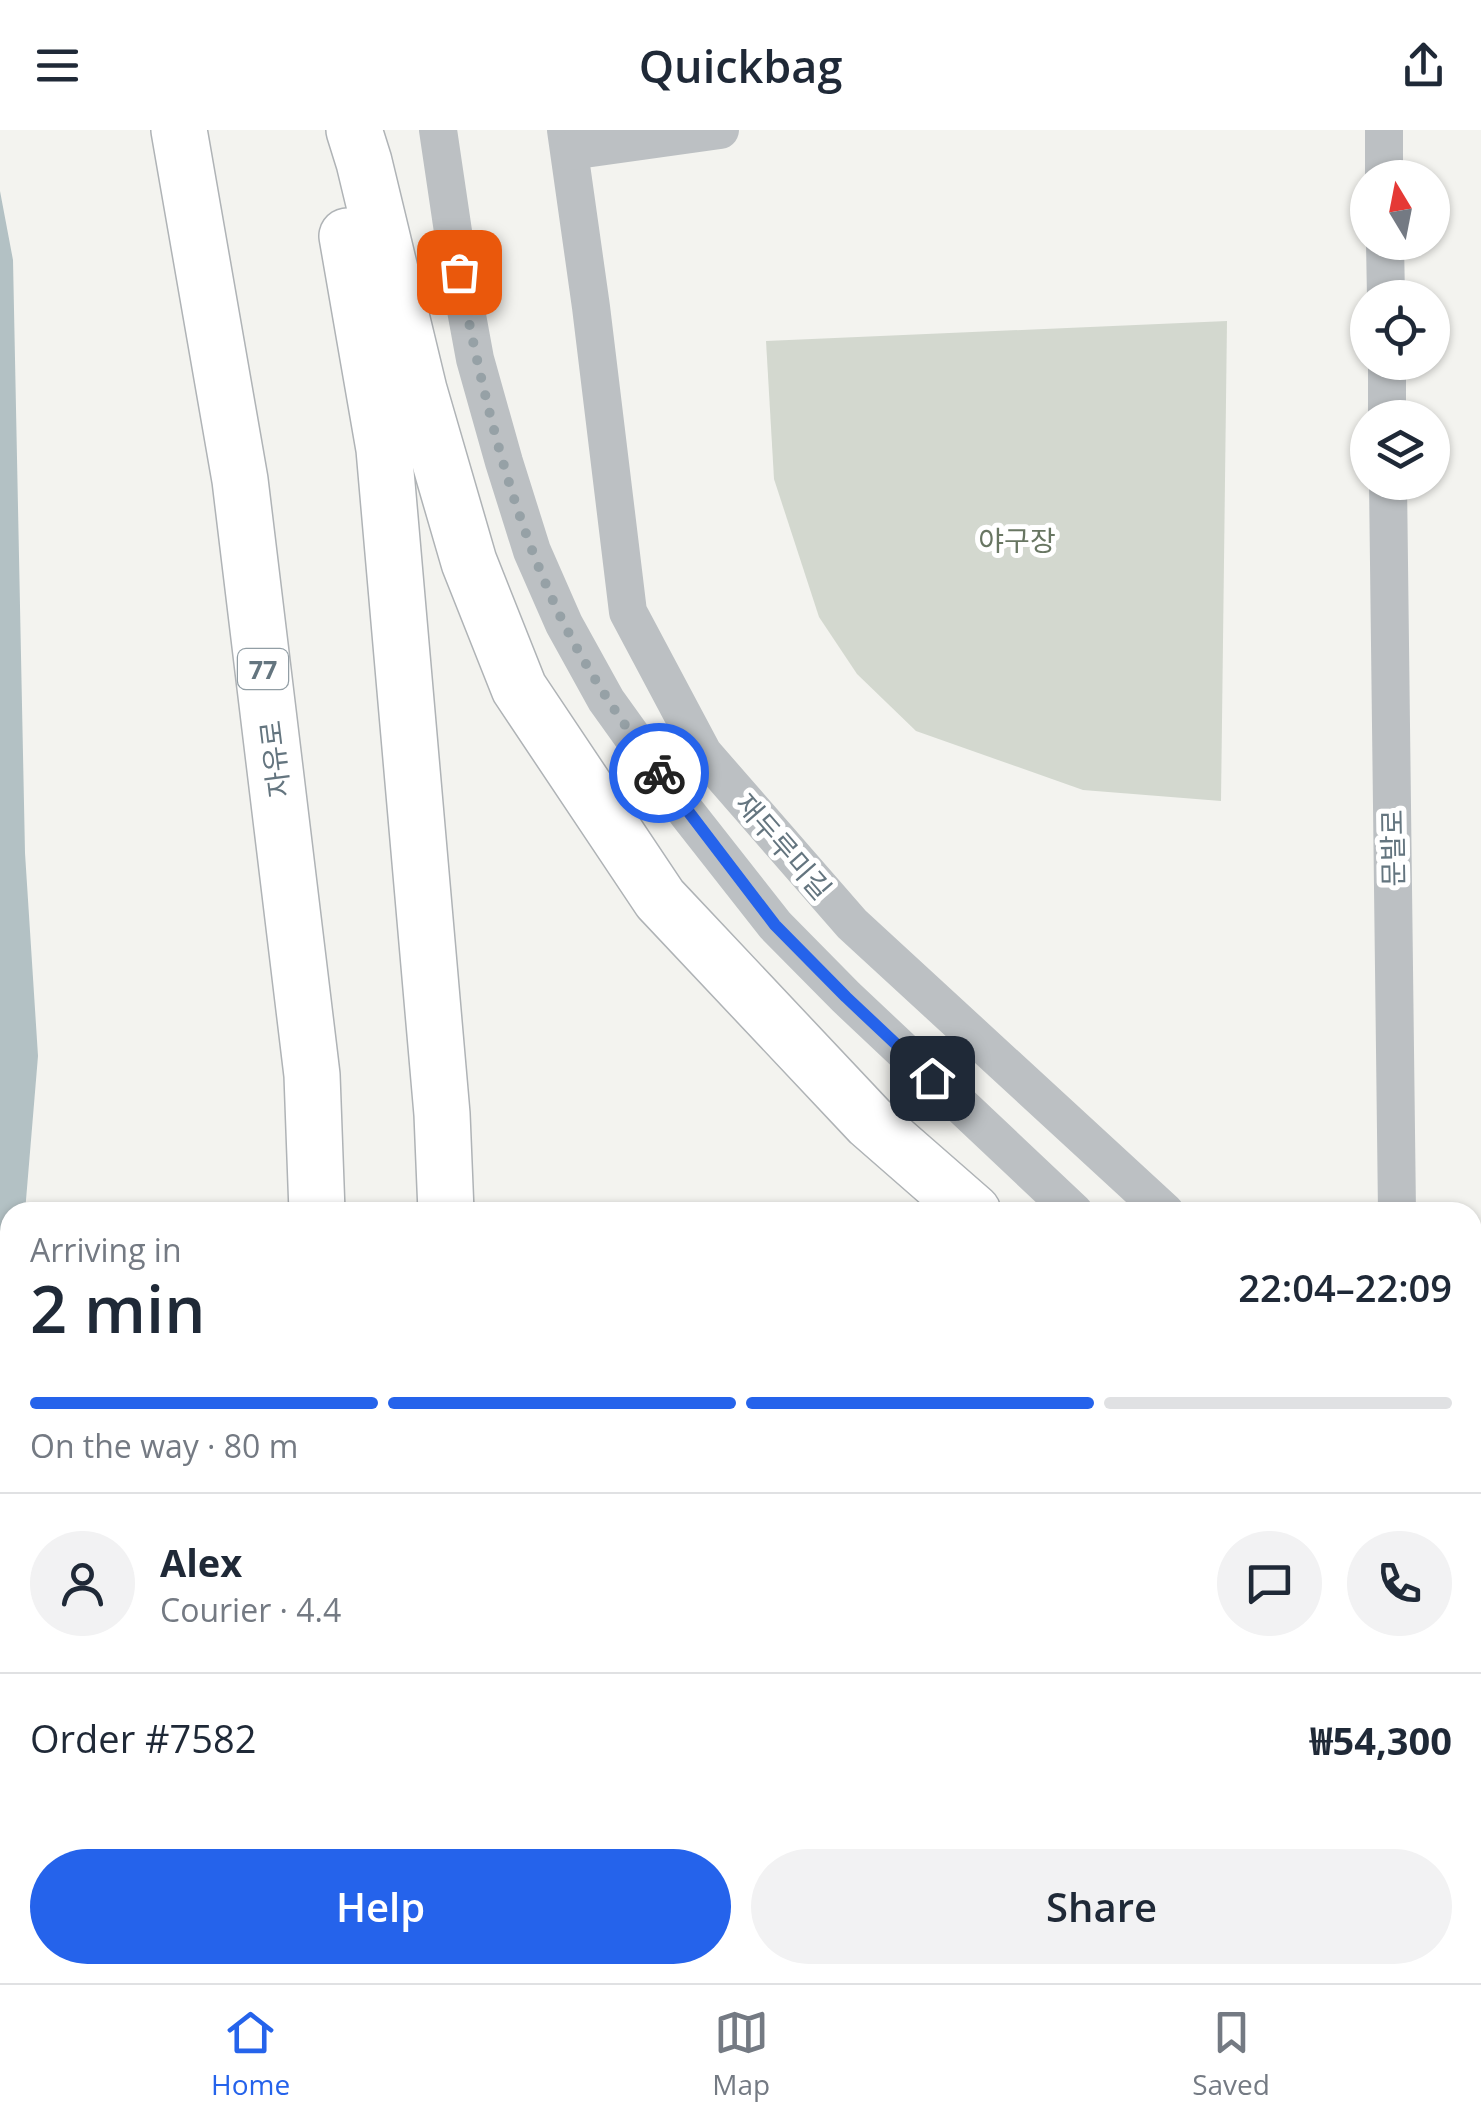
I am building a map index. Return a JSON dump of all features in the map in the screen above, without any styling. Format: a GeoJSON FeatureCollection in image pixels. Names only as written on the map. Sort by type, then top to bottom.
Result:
{"type":"FeatureCollection","features":[{"type":"Feature","properties":{"kind":"highway","name":"자유로"},"geometry":{"type":"LineString","coordinates":[[178,130],[240,480],[312,1075],[317,1202]]}},
{"type":"Feature","properties":{"kind":"highway"},"geometry":{"type":"LineString","coordinates":[[329,130],[384,448],[442,1114],[446,1202]]}},
{"type":"Feature","properties":{"kind":"highway"},"geometry":{"type":"LineString","coordinates":[[354,130],[419,390],[469,562],[520,688],[660,898],[870,1122],[962,1202]]}},
{"type":"Feature","properties":{"kind":"street"},"geometry":{"type":"LineString","coordinates":[[438,130],[476,359],[504,462],[532,550],[564,624],[606,700],[687,813],[775,925],[1063,1202]]}},
{"type":"Feature","properties":{"kind":"street"},"geometry":{"type":"LineString","coordinates":[[568,141],[720,130]]}},
{"type":"Feature","properties":{"kind":"street"},"geometry":{"type":"LineString","coordinates":[[1384,130],[1384,160]]}},
{"type":"Feature","properties":{"kind":"street","name":"재두루미길"},"geometry":{"type":"LineString","coordinates":[[568,141],[628,612],[703,753],[852,924],[1154,1202]]}},
{"type":"Feature","properties":{"kind":"street","name":"문발로"},"geometry":{"type":"LineString","coordinates":[[1388,500],[1397,1202]]}},
{"type":"Feature","properties":{"kind":"green space","name":"야구장"},"geometry":{"type":"Polygon","coordinates":[[[1227,321],[1221,801],[1083,790],[916,731],[857,674],[819,617],[774,479],[766,341],[1227,321]]]}},
{"type":"Feature","properties":{"kind":"shaded area"},"geometry":{"type":"Polygon","coordinates":[[[0,191],[13,260],[25,853],[38,1056],[26,1202],[0,1202],[0,191]]]}},
{"type":"Feature","properties":{"kind":"way so far"},"geometry":{"type":"LineString","coordinates":[[459,272],[476,359],[532,550],[564,624],[606,700],[659,773]]}},
{"type":"Feature","properties":{"kind":"route"},"geometry":{"type":"LineString","coordinates":[[659,773],[775,925],[932,1078]]}}]}
